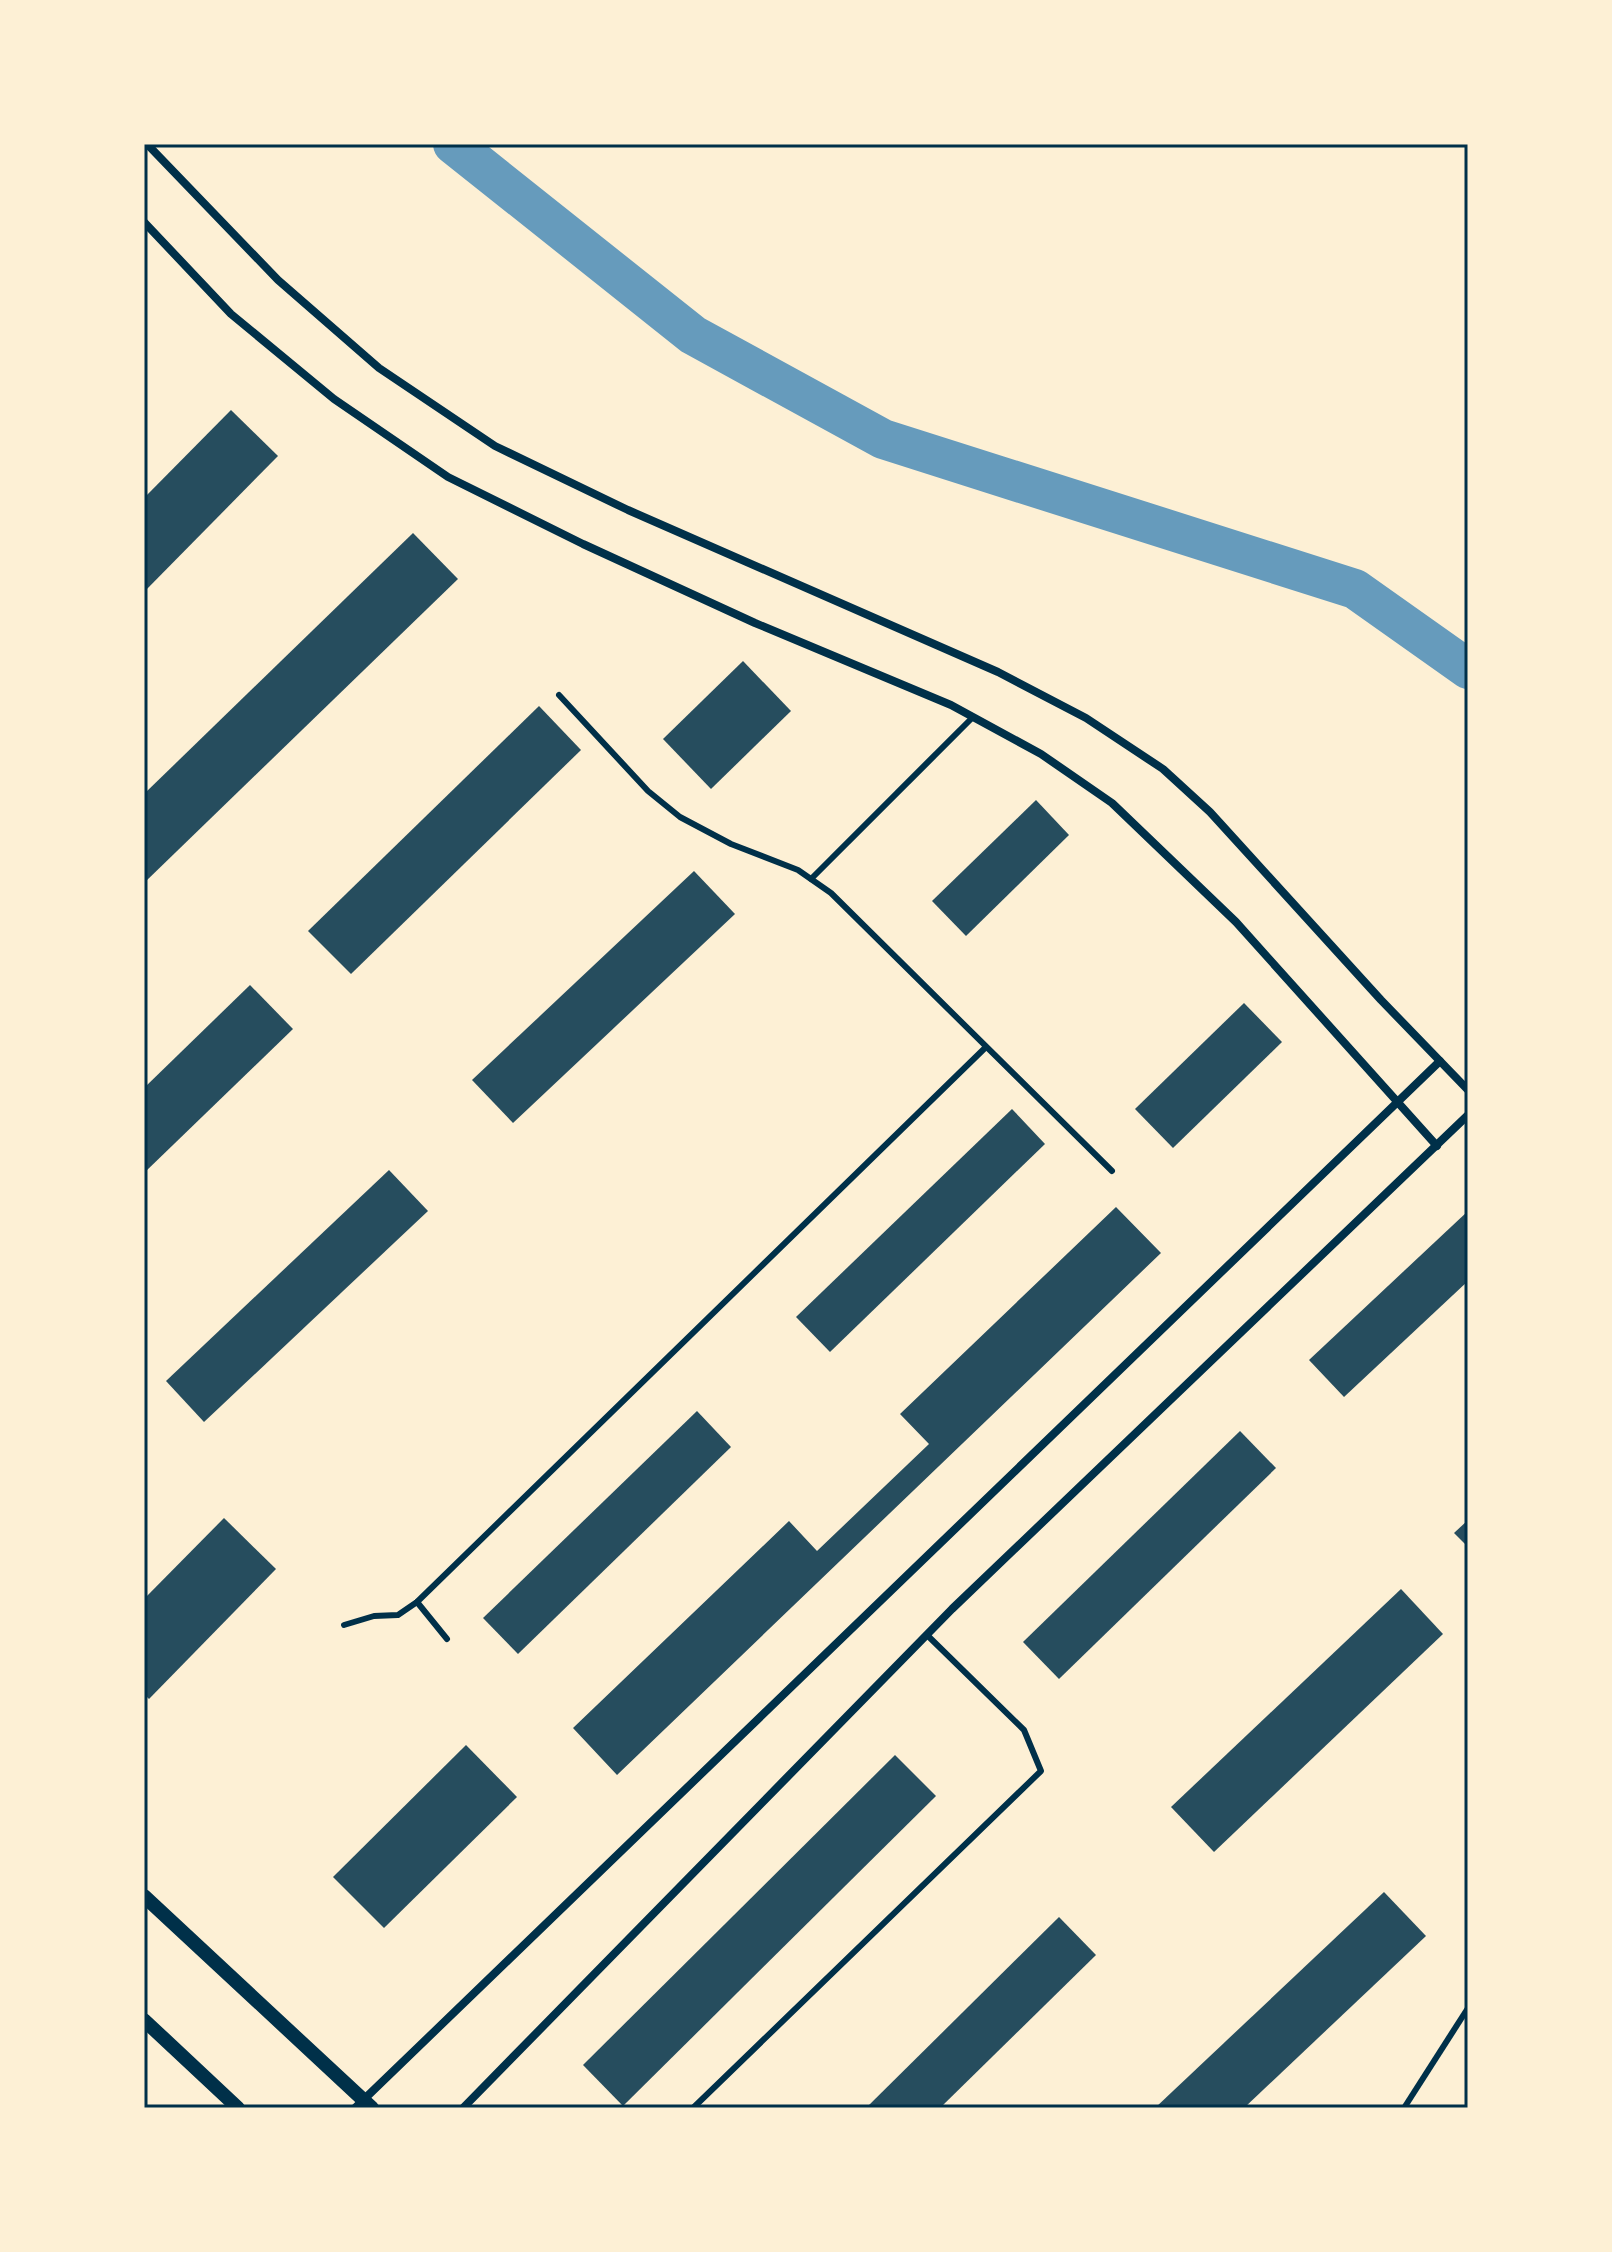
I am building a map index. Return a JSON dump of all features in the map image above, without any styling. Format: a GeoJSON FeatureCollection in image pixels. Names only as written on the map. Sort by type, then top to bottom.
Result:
{"type":"FeatureCollection","features":[{"type":"Feature","properties":{"kind":"street"},"geometry":{"type":"LineString","coordinates":[[147,144],[278,280],[379,368],[495,446],[628,510],[998,672],[1086,718],[1163,769],[1210,812],[1468,1090]]}},
{"type":"Feature","properties":{"kind":"street"},"geometry":{"type":"LineString","coordinates":[[144,222],[242,324],[334,399],[448,477],[583,544],[755,623],[973,717],[1041,754],[1112,803],[1236,922],[1437,1146]]}},
{"type":"Feature","properties":{"kind":"street"},"geometry":{"type":"LineString","coordinates":[[144,1896],[363,2105],[1440,1061]]}},
{"type":"Feature","properties":{"kind":"street"},"geometry":{"type":"LineString","coordinates":[[463,2108],[927,1635],[1468,1115]]}},
{"type":"Feature","properties":{"kind":"street"},"geometry":{"type":"LineString","coordinates":[[144,2020],[238,2108]]}},
{"type":"Feature","properties":{"kind":"lane"},"geometry":{"type":"LineString","coordinates":[[559,695],[648,791],[680,817],[731,844],[798,870],[831,893],[1112,1171]]}},
{"type":"Feature","properties":{"kind":"lane"},"geometry":{"type":"LineString","coordinates":[[811,879],[973,717]]}},
{"type":"Feature","properties":{"kind":"lane"},"geometry":{"type":"LineString","coordinates":[[344,1625],[374,1616],[398,1615],[417,1602],[986,1047]]}},
{"type":"Feature","properties":{"kind":"lane"},"geometry":{"type":"LineString","coordinates":[[417,1602],[447,1639]]}},
{"type":"Feature","properties":{"kind":"lane"},"geometry":{"type":"LineString","coordinates":[[693,2108],[1041,1771],[1024,1730],[927,1635]]}},
{"type":"Feature","properties":{"kind":"lane"},"geometry":{"type":"LineString","coordinates":[[1404,2108],[1468,2008]]}},
{"type":"Feature","properties":{"kind":"building"},"geometry":{"type":"Polygon","coordinates":[[[231,410],[278,456],[144,592],[144,498],[231,410]]]}},
{"type":"Feature","properties":{"kind":"building"},"geometry":{"type":"Polygon","coordinates":[[[413,533],[458,579],[144,883],[144,794],[413,533]]]}},
{"type":"Feature","properties":{"kind":"building"},"geometry":{"type":"Polygon","coordinates":[[[743,661],[791,711],[711,789],[663,739],[743,661]]]}},
{"type":"Feature","properties":{"kind":"building"},"geometry":{"type":"Polygon","coordinates":[[[539,706],[581,750],[351,974],[308,931],[539,706]]]}},
{"type":"Feature","properties":{"kind":"building"},"geometry":{"type":"Polygon","coordinates":[[[1036,800],[1069,835],[966,936],[932,901],[1036,800]]]}},
{"type":"Feature","properties":{"kind":"building"},"geometry":{"type":"Polygon","coordinates":[[[694,871],[735,914],[513,1123],[472,1080],[694,871]]]}},
{"type":"Feature","properties":{"kind":"building"},"geometry":{"type":"Polygon","coordinates":[[[250,985],[293,1029],[144,1173],[144,1088],[250,985]]]}},
{"type":"Feature","properties":{"kind":"building"},"geometry":{"type":"Polygon","coordinates":[[[1244,1003],[1282,1042],[1173,1148],[1135,1109],[1244,1003]]]}},
{"type":"Feature","properties":{"kind":"building"},"geometry":{"type":"Polygon","coordinates":[[[1012,1109],[1045,1144],[830,1352],[796,1317],[1012,1109]]]}},
{"type":"Feature","properties":{"kind":"building"},"geometry":{"type":"Polygon","coordinates":[[[389,1170],[428,1211],[204,1422],[166,1381],[389,1170]]]}},
{"type":"Feature","properties":{"kind":"building"},"geometry":{"type":"Polygon","coordinates":[[[1116,1207],[1161,1253],[617,1775],[573,1728],[789,1521],[817,1551],[929,1444],[900,1414],[1116,1207]]]}},
{"type":"Feature","properties":{"kind":"building"},"geometry":{"type":"Polygon","coordinates":[[[1468,1211],[1468,1281],[1344,1397],[1309,1360],[1468,1211]]]}},
{"type":"Feature","properties":{"kind":"building"},"geometry":{"type":"Polygon","coordinates":[[[697,1411],[731,1447],[518,1654],[483,1618],[697,1411]]]}},
{"type":"Feature","properties":{"kind":"building"},"geometry":{"type":"Polygon","coordinates":[[[1240,1431],[1276,1468],[1059,1679],[1023,1642],[1240,1431]]]}},
{"type":"Feature","properties":{"kind":"building"},"geometry":{"type":"Polygon","coordinates":[[[224,1518],[276,1569],[149,1699],[144,1694],[144,1599],[224,1518]]]}},
{"type":"Feature","properties":{"kind":"building"},"geometry":{"type":"Polygon","coordinates":[[[1468,1520],[1468,1547],[1454,1533],[1468,1520]]]}},
{"type":"Feature","properties":{"kind":"building"},"geometry":{"type":"Polygon","coordinates":[[[1401,1589],[1443,1634],[1214,1852],[1171,1807],[1401,1589]]]}},
{"type":"Feature","properties":{"kind":"building"},"geometry":{"type":"Polygon","coordinates":[[[466,1745],[517,1797],[384,1928],[333,1877],[466,1745]]]}},
{"type":"Feature","properties":{"kind":"building"},"geometry":{"type":"Polygon","coordinates":[[[895,1755],[936,1796],[623,2106],[583,2065],[895,1755]]]}},
{"type":"Feature","properties":{"kind":"building"},"geometry":{"type":"Polygon","coordinates":[[[1384,1892],[1426,1936],[1244,2108],[1155,2108],[1384,1892]]]}},
{"type":"Feature","properties":{"kind":"building"},"geometry":{"type":"Polygon","coordinates":[[[1059,1917],[1096,1955],[940,2108],[866,2108],[1059,1917]]]}},
{"type":"Feature","properties":{"kind":"waterway"},"geometry":{"type":"LineString","coordinates":[[453,144],[693,335],[883,439],[1355,589],[1468,669]]}}]}
